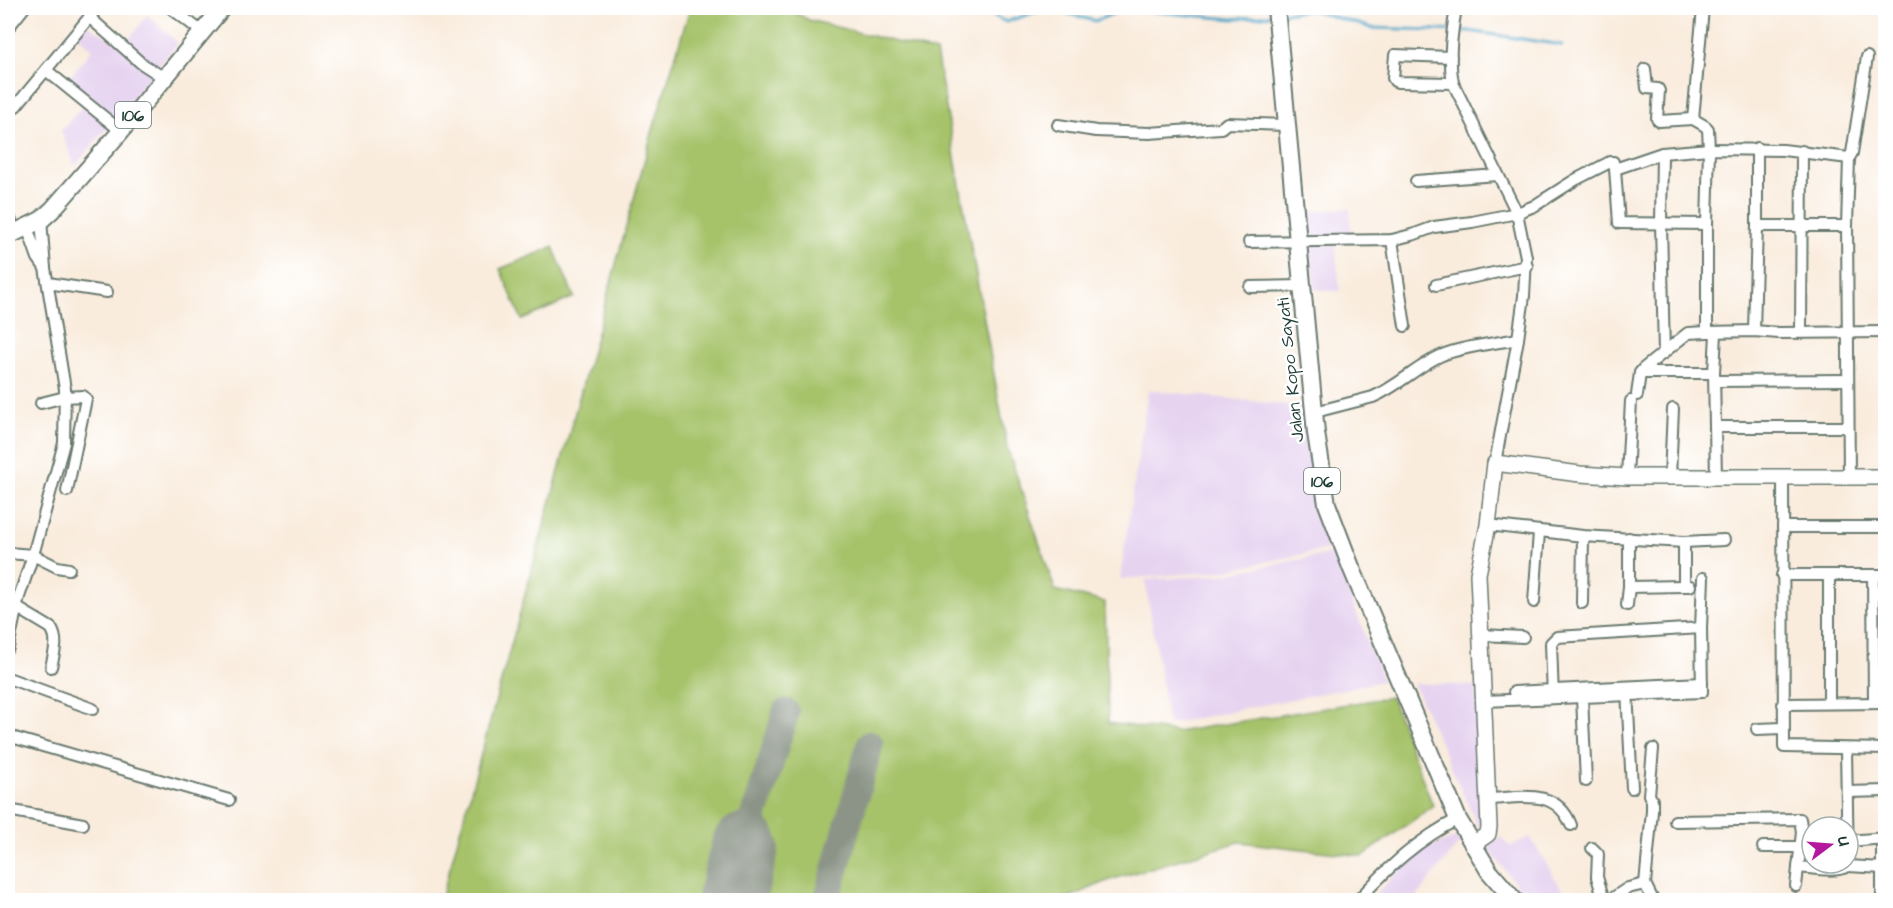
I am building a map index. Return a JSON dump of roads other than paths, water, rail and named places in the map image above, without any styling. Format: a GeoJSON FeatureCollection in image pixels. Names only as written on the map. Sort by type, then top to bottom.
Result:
{"type":"FeatureCollection","features":[{"type":"Feature","properties":{"kind":"main road","name":"106"},"geometry":{"type":"LineString","coordinates":[[23,229],[52,210],[222,8]]}},
{"type":"Feature","properties":{"kind":"main road","name":"Jalan Kopo Sayati"},"geometry":{"type":"LineString","coordinates":[[1276,13],[1322,482],[1331,518],[1458,819],[1489,871],[1511,899]]}},
{"type":"Feature","properties":{"kind":"street"},"geometry":{"type":"LineString","coordinates":[[8,28],[24,8]]}},
{"type":"Feature","properties":{"kind":"street"},"geometry":{"type":"LineString","coordinates":[[8,102],[16,106],[97,8]]}},
{"type":"Feature","properties":{"kind":"street"},"geometry":{"type":"LineString","coordinates":[[171,8],[202,32]]}},
{"type":"Feature","properties":{"kind":"street"},"geometry":{"type":"LineString","coordinates":[[1456,8],[1451,39],[1453,83],[1517,213],[1524,240],[1527,266],[1518,339],[1495,463],[1488,525],[1478,574],[1488,834],[1472,845]]}},
{"type":"Feature","properties":{"kind":"street"},"geometry":{"type":"LineString","coordinates":[[1693,119],[1703,8]]}},
{"type":"Feature","properties":{"kind":"street"},"geometry":{"type":"LineString","coordinates":[[89,17],[141,63],[164,78]]}},
{"type":"Feature","properties":{"kind":"street"},"geometry":{"type":"LineString","coordinates":[[1451,57],[1397,54],[1395,55],[1393,78],[1398,82],[1453,83]]}},
{"type":"Feature","properties":{"kind":"street"},"geometry":{"type":"LineString","coordinates":[[1849,476],[1847,226],[1850,156],[1867,57]]}},
{"type":"Feature","properties":{"kind":"street"},"geometry":{"type":"LineString","coordinates":[[1645,69],[1647,88],[1659,91],[1657,119],[1659,121],[1693,119],[1707,129],[1710,149],[1707,224],[1716,477]]}},
{"type":"Feature","properties":{"kind":"street"},"geometry":{"type":"LineString","coordinates":[[46,70],[121,130]]}},
{"type":"Feature","properties":{"kind":"street"},"geometry":{"type":"LineString","coordinates":[[1058,125],[1096,131],[1149,133],[1221,128],[1227,123],[1287,125]]}},
{"type":"Feature","properties":{"kind":"street"},"geometry":{"type":"LineString","coordinates":[[1614,166],[1662,153],[1710,149],[1757,148],[1850,156]]}},
{"type":"Feature","properties":{"kind":"street"},"geometry":{"type":"LineString","coordinates":[[1754,331],[1757,148]]}},
{"type":"Feature","properties":{"kind":"street"},"geometry":{"type":"LineString","coordinates":[[1801,332],[1802,151]]}},
{"type":"Feature","properties":{"kind":"street"},"geometry":{"type":"LineString","coordinates":[[1662,153],[1664,353]]}},
{"type":"Feature","properties":{"kind":"street"},"geometry":{"type":"LineString","coordinates":[[1249,242],[1392,240],[1434,226],[1472,222],[1517,213],[1534,206],[1610,162],[1614,166],[1619,224],[1707,224]]}},
{"type":"Feature","properties":{"kind":"street"},"geometry":{"type":"LineString","coordinates":[[1416,181],[1498,175]]}},
{"type":"Feature","properties":{"kind":"street"},"geometry":{"type":"LineString","coordinates":[[8,213],[23,229],[45,268],[65,397],[64,442],[33,555],[14,601],[8,648]]}},
{"type":"Feature","properties":{"kind":"street"},"geometry":{"type":"LineString","coordinates":[[1757,226],[1847,226]]}},
{"type":"Feature","properties":{"kind":"street"},"geometry":{"type":"LineString","coordinates":[[23,229],[45,268]]}},
{"type":"Feature","properties":{"kind":"street"},"geometry":{"type":"LineString","coordinates":[[1392,240],[1405,326]]}},
{"type":"Feature","properties":{"kind":"street"},"geometry":{"type":"LineString","coordinates":[[1436,285],[1527,266]]}},
{"type":"Feature","properties":{"kind":"street"},"geometry":{"type":"LineString","coordinates":[[48,283],[107,292]]}},
{"type":"Feature","properties":{"kind":"street"},"geometry":{"type":"LineString","coordinates":[[1250,287],[1301,286]]}},
{"type":"Feature","properties":{"kind":"street"},"geometry":{"type":"LineString","coordinates":[[1664,331],[1688,333],[1886,332]]}},
{"type":"Feature","properties":{"kind":"street"},"geometry":{"type":"LineString","coordinates":[[1627,477],[1634,398],[1640,373],[1688,333]]}},
{"type":"Feature","properties":{"kind":"street"},"geometry":{"type":"LineString","coordinates":[[1315,412],[1373,398],[1432,360],[1448,353],[1518,339]]}},
{"type":"Feature","properties":{"kind":"street"},"geometry":{"type":"LineString","coordinates":[[1640,373],[1847,381]]}},
{"type":"Feature","properties":{"kind":"street"},"geometry":{"type":"LineString","coordinates":[[41,403],[65,397],[83,396],[86,399],[67,491]]}},
{"type":"Feature","properties":{"kind":"street"},"geometry":{"type":"LineString","coordinates":[[1670,477],[1673,409]]}},
{"type":"Feature","properties":{"kind":"street"},"geometry":{"type":"LineString","coordinates":[[1715,427],[1848,427]]}},
{"type":"Feature","properties":{"kind":"street"},"geometry":{"type":"LineString","coordinates":[[1495,463],[1580,474],[1627,477],[1886,477]]}},
{"type":"Feature","properties":{"kind":"street"},"geometry":{"type":"LineString","coordinates":[[1783,476],[1783,728],[1785,748],[1886,749]]}},
{"type":"Feature","properties":{"kind":"street"},"geometry":{"type":"LineString","coordinates":[[1488,525],[1583,536],[1684,542],[1724,540]]}},
{"type":"Feature","properties":{"kind":"street"},"geometry":{"type":"LineString","coordinates":[[1783,527],[1886,527]]}},
{"type":"Feature","properties":{"kind":"street"},"geometry":{"type":"LineString","coordinates":[[1534,602],[1539,532]]}},
{"type":"Feature","properties":{"kind":"street"},"geometry":{"type":"LineString","coordinates":[[1582,603],[1583,536]]}},
{"type":"Feature","properties":{"kind":"street"},"geometry":{"type":"LineString","coordinates":[[1627,605],[1629,538]]}},
{"type":"Feature","properties":{"kind":"street"},"geometry":{"type":"LineString","coordinates":[[1629,587],[1687,586],[1684,542]]}},
{"type":"Feature","properties":{"kind":"street"},"geometry":{"type":"LineString","coordinates":[[8,553],[33,555],[57,567],[69,569]]}},
{"type":"Feature","properties":{"kind":"street"},"geometry":{"type":"LineString","coordinates":[[1782,575],[1886,574]]}},
{"type":"Feature","properties":{"kind":"street"},"geometry":{"type":"LineString","coordinates":[[1828,703],[1829,575]]}},
{"type":"Feature","properties":{"kind":"street"},"geometry":{"type":"LineString","coordinates":[[1783,704],[1880,703],[1873,575]]}},
{"type":"Feature","properties":{"kind":"street"},"geometry":{"type":"LineString","coordinates":[[1484,697],[1702,688],[1703,578]]}},
{"type":"Feature","properties":{"kind":"street"},"geometry":{"type":"LineString","coordinates":[[14,601],[51,628],[57,637],[51,667]]}},
{"type":"Feature","properties":{"kind":"street"},"geometry":{"type":"LineString","coordinates":[[1552,694],[1551,643],[1557,637],[1701,628]]}},
{"type":"Feature","properties":{"kind":"street"},"geometry":{"type":"LineString","coordinates":[[1481,635],[1523,637]]}},
{"type":"Feature","properties":{"kind":"street"},"geometry":{"type":"LineString","coordinates":[[8,678],[93,709]]}},
{"type":"Feature","properties":{"kind":"street"},"geometry":{"type":"LineString","coordinates":[[1552,694],[1582,698],[1627,691]]}},
{"type":"Feature","properties":{"kind":"street"},"geometry":{"type":"LineString","coordinates":[[1627,691],[1632,788]]}},
{"type":"Feature","properties":{"kind":"street"},"geometry":{"type":"LineString","coordinates":[[1582,698],[1586,781]]}},
{"type":"Feature","properties":{"kind":"street"},"geometry":{"type":"LineString","coordinates":[[1757,729],[1783,728]]}},
{"type":"Feature","properties":{"kind":"street"},"geometry":{"type":"LineString","coordinates":[[8,736],[229,800]]}},
{"type":"Feature","properties":{"kind":"street"},"geometry":{"type":"LineString","coordinates":[[1653,749],[1649,795],[1652,800],[1651,822],[1645,884],[1653,900]]}},
{"type":"Feature","properties":{"kind":"street"},"geometry":{"type":"LineString","coordinates":[[1846,749],[1848,815]]}},
{"type":"Feature","properties":{"kind":"street"},"geometry":{"type":"LineString","coordinates":[[1848,792],[1886,791]]}},
{"type":"Feature","properties":{"kind":"street"},"geometry":{"type":"LineString","coordinates":[[1487,799],[1531,797],[1546,799],[1562,807],[1571,825]]}},
{"type":"Feature","properties":{"kind":"street"},"geometry":{"type":"LineString","coordinates":[[8,810],[83,824]]}},
{"type":"Feature","properties":{"kind":"street"},"geometry":{"type":"LineString","coordinates":[[1358,900],[1411,848],[1434,831],[1458,819]]}},
{"type":"Feature","properties":{"kind":"street"},"geometry":{"type":"LineString","coordinates":[[1676,821],[1800,820]]}},
{"type":"Feature","properties":{"kind":"street"},"geometry":{"type":"LineString","coordinates":[[1860,840],[1884,838],[1882,900]]}},
{"type":"Feature","properties":{"kind":"street"},"geometry":{"type":"LineString","coordinates":[[1763,847],[1800,847],[1796,886]]}},
{"type":"Feature","properties":{"kind":"street"},"geometry":{"type":"LineString","coordinates":[[1592,848],[1599,854],[1597,877],[1604,900]]}},
{"type":"Feature","properties":{"kind":"street"},"geometry":{"type":"LineString","coordinates":[[1860,867],[1883,868]]}},
{"type":"Feature","properties":{"kind":"street"},"geometry":{"type":"LineString","coordinates":[[1610,900],[1628,888],[1645,884]]}},
{"type":"Feature","properties":{"kind":"waterway"},"geometry":{"type":"LineString","coordinates":[[979,8],[1006,22],[1047,8],[1095,21],[1124,9],[1233,19],[1270,15]]}},
{"type":"Feature","properties":{"kind":"waterway"},"geometry":{"type":"LineString","coordinates":[[1283,13],[1311,10],[1372,28],[1469,31],[1562,45]]}}]}
